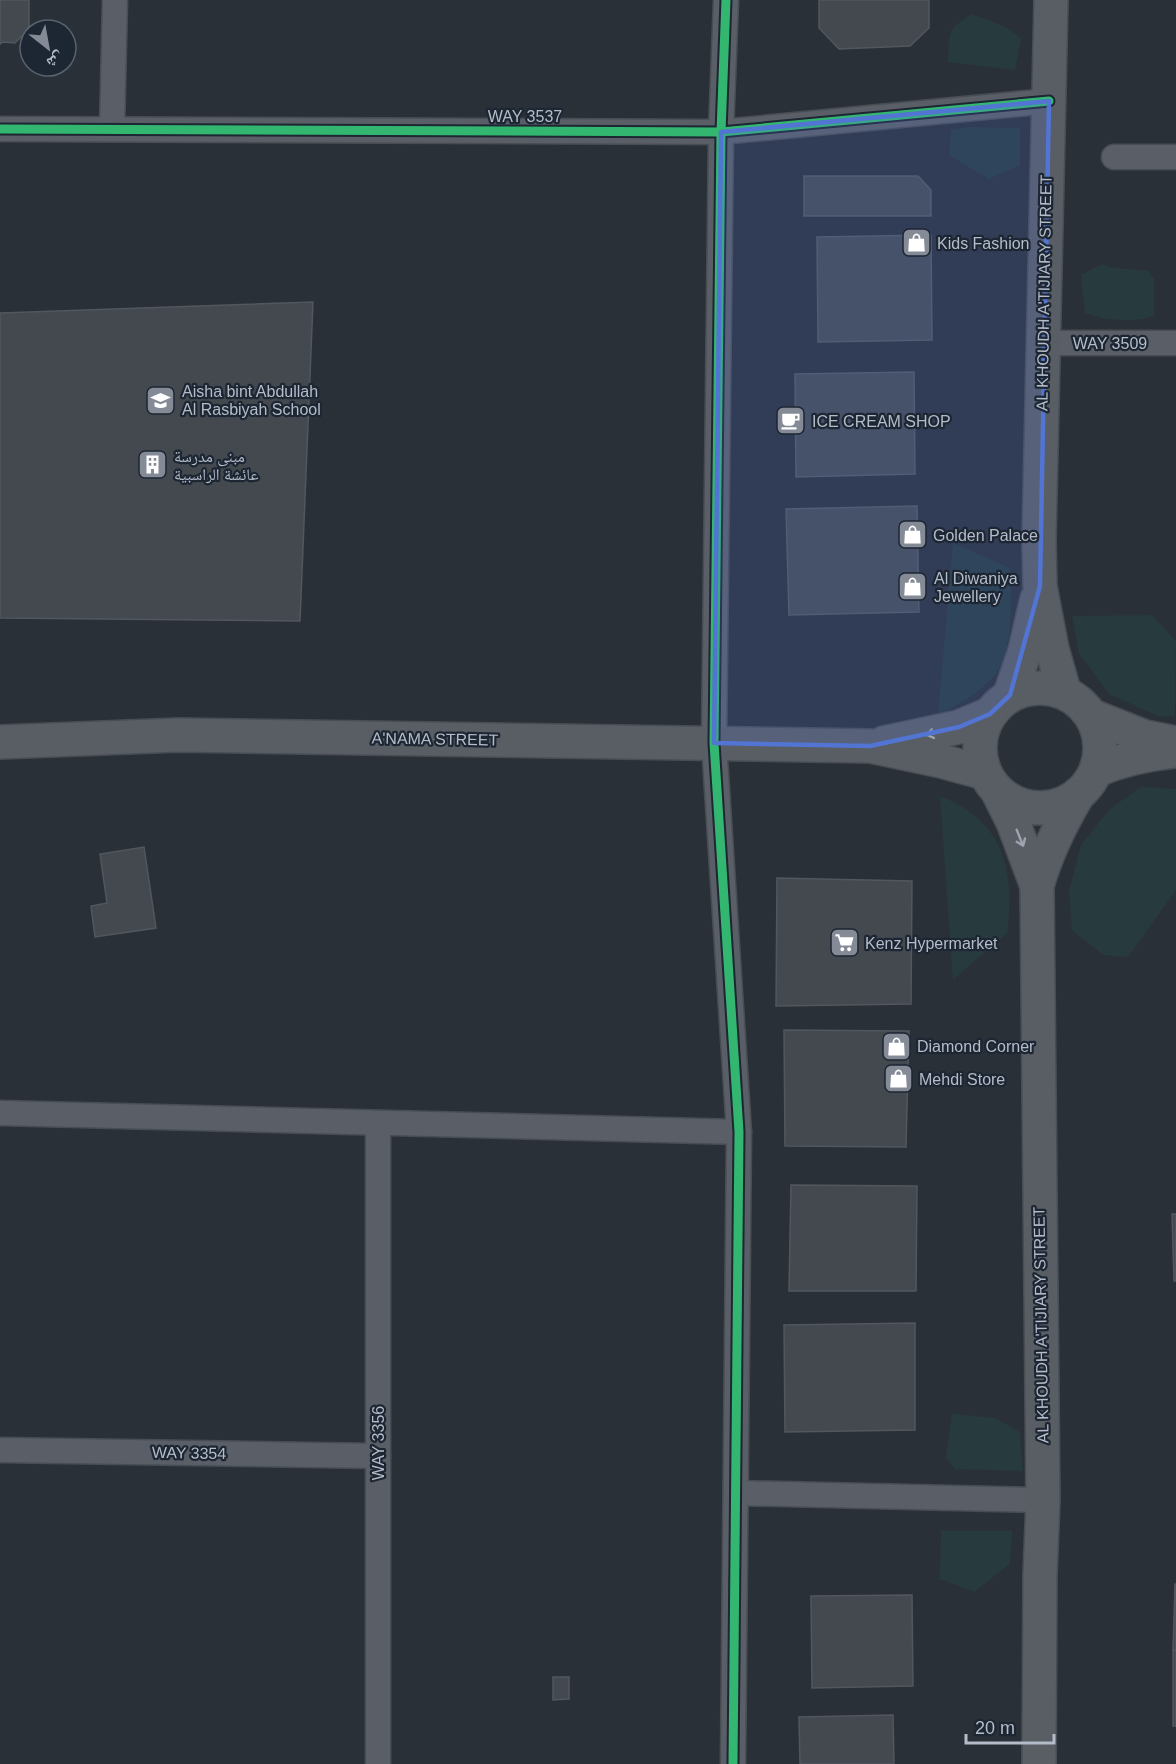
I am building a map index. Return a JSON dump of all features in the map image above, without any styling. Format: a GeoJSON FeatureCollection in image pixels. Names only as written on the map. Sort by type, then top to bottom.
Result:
{"type":"FeatureCollection","features":[{"type":"Feature","properties":{"kind":"street"},"geometry":{"type":"LineString","coordinates":[[112,129],[115,0]]}},
{"type":"Feature","properties":{"kind":"street"},"geometry":{"type":"LineString","coordinates":[[726,0],[721,132],[714,743],[739,1132],[733,1764]]}},
{"type":"Feature","properties":{"kind":"street","name":"AL KHOUDH A'TIJIARY STREET"},"geometry":{"type":"LineString","coordinates":[[1051,0],[1040,586],[1052,649],[1064,691]]}},
{"type":"Feature","properties":{"kind":"street","name":"WAY 3537"},"geometry":{"type":"LineString","coordinates":[[0,129],[721,132],[1049,101]]}},
{"type":"Feature","properties":{"kind":"street"},"geometry":{"type":"LineString","coordinates":[[1114,157],[1176,157]]}},
{"type":"Feature","properties":{"kind":"street","name":"WAY 3509"},"geometry":{"type":"LineString","coordinates":[[1043,343],[1176,343]]}},
{"type":"Feature","properties":{"kind":"street","name":"AL KHOUDH A'TIJIARY STREET"},"geometry":{"type":"LineString","coordinates":[[1000,704],[1025,651],[1040,586]]}},
{"type":"Feature","properties":{"kind":"street"},"geometry":{"type":"LineString","coordinates":[[1046,687],[1064,691],[1080,701],[1092,716],[1100,733],[1101,752],[1097,770],[1087,787],[1076,798],[1054,807],[1034,808],[1015,803],[992,782],[980,753],[981,732],[1000,704],[1027,688],[1046,687]]}},
{"type":"Feature","properties":{"kind":"street","name":"A'NAMA STREET"},"geometry":{"type":"LineString","coordinates":[[870,746],[959,727],[1000,704]]}},
{"type":"Feature","properties":{"kind":"street"},"geometry":{"type":"LineString","coordinates":[[1092,716],[1145,737],[1176,743]]}},
{"type":"Feature","properties":{"kind":"street","name":"A'NAMA STREET"},"geometry":{"type":"LineString","coordinates":[[0,742],[179,735],[870,746],[941,761],[992,782]]}},
{"type":"Feature","properties":{"kind":"street"},"geometry":{"type":"LineString","coordinates":[[1097,770],[1121,760],[1176,751]]}},
{"type":"Feature","properties":{"kind":"street","name":"AL KHOUDH A'TIJIARY STREET"},"geometry":{"type":"LineString","coordinates":[[992,782],[1013,822],[1037,886]]}},
{"type":"Feature","properties":{"kind":"street","name":"AL KHOUDH A'TIJIARY STREET"},"geometry":{"type":"LineString","coordinates":[[1039,1764],[1040,1575],[1043,1500],[1037,886],[1046,855],[1076,798]]}},
{"type":"Feature","properties":{"kind":"street"},"geometry":{"type":"LineString","coordinates":[[0,1113],[739,1132]]}},
{"type":"Feature","properties":{"kind":"street","name":"WAY 3356"},"geometry":{"type":"LineString","coordinates":[[378,1122],[378,1764]]}},
{"type":"Feature","properties":{"kind":"street","name":"WAY 3354"},"geometry":{"type":"LineString","coordinates":[[0,1450],[378,1456]]}},
{"type":"Feature","properties":{"kind":"street"},"geometry":{"type":"LineString","coordinates":[[736,1493],[1043,1500]]}},
{"type":"Feature","properties":{"kind":"highlighted area"},"geometry":{"type":"Polygon","coordinates":[[[1049,101],[1040,586],[1010,695],[990,714],[959,727],[870,746],[714,743],[721,132],[1049,101]]]}},
{"type":"Feature","properties":{"kind":"green space"},"geometry":{"type":"Polygon","coordinates":[[[972,14],[1006,27],[1021,38],[1015,70],[948,62],[949,38],[953,29],[972,14]]]}},
{"type":"Feature","properties":{"kind":"green space"},"geometry":{"type":"Polygon","coordinates":[[[967,127],[1020,128],[1020,165],[989,179],[949,155],[951,130],[967,127]]]}},
{"type":"Feature","properties":{"kind":"green space"},"geometry":{"type":"Polygon","coordinates":[[[1102,264],[1108,267],[1148,271],[1154,279],[1154,316],[1136,320],[1119,320],[1085,313],[1081,275],[1102,264]]]}},
{"type":"Feature","properties":{"kind":"green space"},"geometry":{"type":"Polygon","coordinates":[[[953,543],[1010,568],[1009,637],[1002,662],[991,679],[962,702],[938,715],[953,543]]]}},
{"type":"Feature","properties":{"kind":"green space"},"geometry":{"type":"Polygon","coordinates":[[[1152,615],[1176,641],[1175,716],[1158,716],[1109,694],[1079,653],[1072,616],[1152,615]]]}},
{"type":"Feature","properties":{"kind":"green space"},"geometry":{"type":"Polygon","coordinates":[[[1141,787],[1176,789],[1176,890],[1128,957],[1103,955],[1072,930],[1069,891],[1081,845],[1111,808],[1141,787]]]}},
{"type":"Feature","properties":{"kind":"green space"},"geometry":{"type":"Polygon","coordinates":[[[940,796],[962,806],[979,819],[991,834],[1000,850],[1009,889],[1007,933],[953,980],[940,796]]]}},
{"type":"Feature","properties":{"kind":"green space"},"geometry":{"type":"Polygon","coordinates":[[[952,1414],[995,1418],[1020,1432],[1023,1471],[955,1469],[946,1458],[952,1414]]]}},
{"type":"Feature","properties":{"kind":"green space"},"geometry":{"type":"Polygon","coordinates":[[[941,1531],[1012,1531],[1010,1564],[974,1592],[940,1579],[941,1531]]]}},
{"type":"Feature","properties":{"kind":"building"},"geometry":{"type":"Polygon","coordinates":[[[0,0],[29,0],[29,18],[18,18],[18,40],[15,43],[0,44],[0,0]]]}},
{"type":"Feature","properties":{"kind":"building"},"geometry":{"type":"Polygon","coordinates":[[[819,0],[929,0],[929,28],[910,46],[839,49],[819,28],[819,0]]]}},
{"type":"Feature","properties":{"kind":"building"},"geometry":{"type":"Polygon","coordinates":[[[804,176],[918,176],[931,190],[931,216],[804,216],[804,176]]]}},
{"type":"Feature","properties":{"kind":"building"},"geometry":{"type":"Polygon","coordinates":[[[931,235],[932,340],[818,342],[817,237],[931,235]]]}},
{"type":"Feature","properties":{"kind":"building","name":"Aisha bint Abdullah Al Rasbiyah School"},"geometry":{"type":"Polygon","coordinates":[[[313,302],[300,621],[0,618],[0,313],[313,302]]]}},
{"type":"Feature","properties":{"kind":"building"},"geometry":{"type":"Polygon","coordinates":[[[914,372],[915,474],[796,477],[795,374],[914,372]]]}},
{"type":"Feature","properties":{"kind":"building"},"geometry":{"type":"Polygon","coordinates":[[[917,506],[919,612],[789,615],[786,509],[917,506]]]}},
{"type":"Feature","properties":{"kind":"building"},"geometry":{"type":"Polygon","coordinates":[[[144,847],[156,928],[95,937],[91,906],[107,903],[100,854],[144,847]]]}},
{"type":"Feature","properties":{"kind":"building","name":"Kenz Hypermarket"},"geometry":{"type":"Polygon","coordinates":[[[777,878],[912,881],[911,1004],[776,1006],[777,878]]]}},
{"type":"Feature","properties":{"kind":"building"},"geometry":{"type":"Polygon","coordinates":[[[784,1030],[909,1031],[906,1147],[785,1146],[784,1030]]]}},
{"type":"Feature","properties":{"kind":"building"},"geometry":{"type":"Polygon","coordinates":[[[791,1185],[917,1186],[916,1291],[789,1291],[791,1185]]]}},
{"type":"Feature","properties":{"kind":"building"},"geometry":{"type":"Polygon","coordinates":[[[1172,1214],[1176,1214],[1176,1281],[1174,1281],[1172,1214]]]}},
{"type":"Feature","properties":{"kind":"building"},"geometry":{"type":"Polygon","coordinates":[[[915,1323],[915,1430],[785,1432],[784,1325],[915,1323]]]}},
{"type":"Feature","properties":{"kind":"building"},"geometry":{"type":"Polygon","coordinates":[[[1176,1584],[1176,1651],[1173,1650],[1176,1584]]]}},
{"type":"Feature","properties":{"kind":"building"},"geometry":{"type":"Polygon","coordinates":[[[912,1595],[913,1686],[812,1688],[811,1596],[912,1595]]]}},
{"type":"Feature","properties":{"kind":"building"},"geometry":{"type":"Polygon","coordinates":[[[1173,1650],[1176,1651],[1176,1726],[1173,1726],[1173,1650]]]}},
{"type":"Feature","properties":{"kind":"building"},"geometry":{"type":"Polygon","coordinates":[[[553,1677],[569,1677],[569,1699],[553,1700],[553,1677]]]}},
{"type":"Feature","properties":{"kind":"building"},"geometry":{"type":"Polygon","coordinates":[[[893,1715],[894,1764],[800,1764],[799,1717],[893,1715]]]}},
{"type":"Feature","properties":{"kind":"cycle path"},"geometry":{"type":"LineString","coordinates":[[726,0],[721,132],[714,743],[739,1132],[733,1764]]}},
{"type":"Feature","properties":{"kind":"cycle path"},"geometry":{"type":"LineString","coordinates":[[0,129],[721,132],[1049,101]]}},
{"type":"Feature","properties":{"kind":"place","name":"Kids Fashion"},"geometry":{"type":"Point","coordinates":[916,243]}},
{"type":"Feature","properties":{"kind":"place","name":"Aisha bint Abdullah Al Rasbiyah School"},"geometry":{"type":"Point","coordinates":[161,400]}},
{"type":"Feature","properties":{"kind":"place","name":"ICE CREAM SHOP"},"geometry":{"type":"Point","coordinates":[791,421]}},
{"type":"Feature","properties":{"kind":"place","name":"مبنى مدرسة عائشة الراسبية"},"geometry":{"type":"Point","coordinates":[153,465]}},
{"type":"Feature","properties":{"kind":"place","name":"Golden Palace"},"geometry":{"type":"Point","coordinates":[912,535]}},
{"type":"Feature","properties":{"kind":"place","name":"Al Diwaniya Jewellery"},"geometry":{"type":"Point","coordinates":[913,587]}},
{"type":"Feature","properties":{"kind":"place","name":"Kenz Hypermarket"},"geometry":{"type":"Point","coordinates":[844,943]}},
{"type":"Feature","properties":{"kind":"place","name":"Diamond Corner"},"geometry":{"type":"Point","coordinates":[896,1046]}},
{"type":"Feature","properties":{"kind":"place","name":"Mehdi Store"},"geometry":{"type":"Point","coordinates":[898,1079]}}]}
